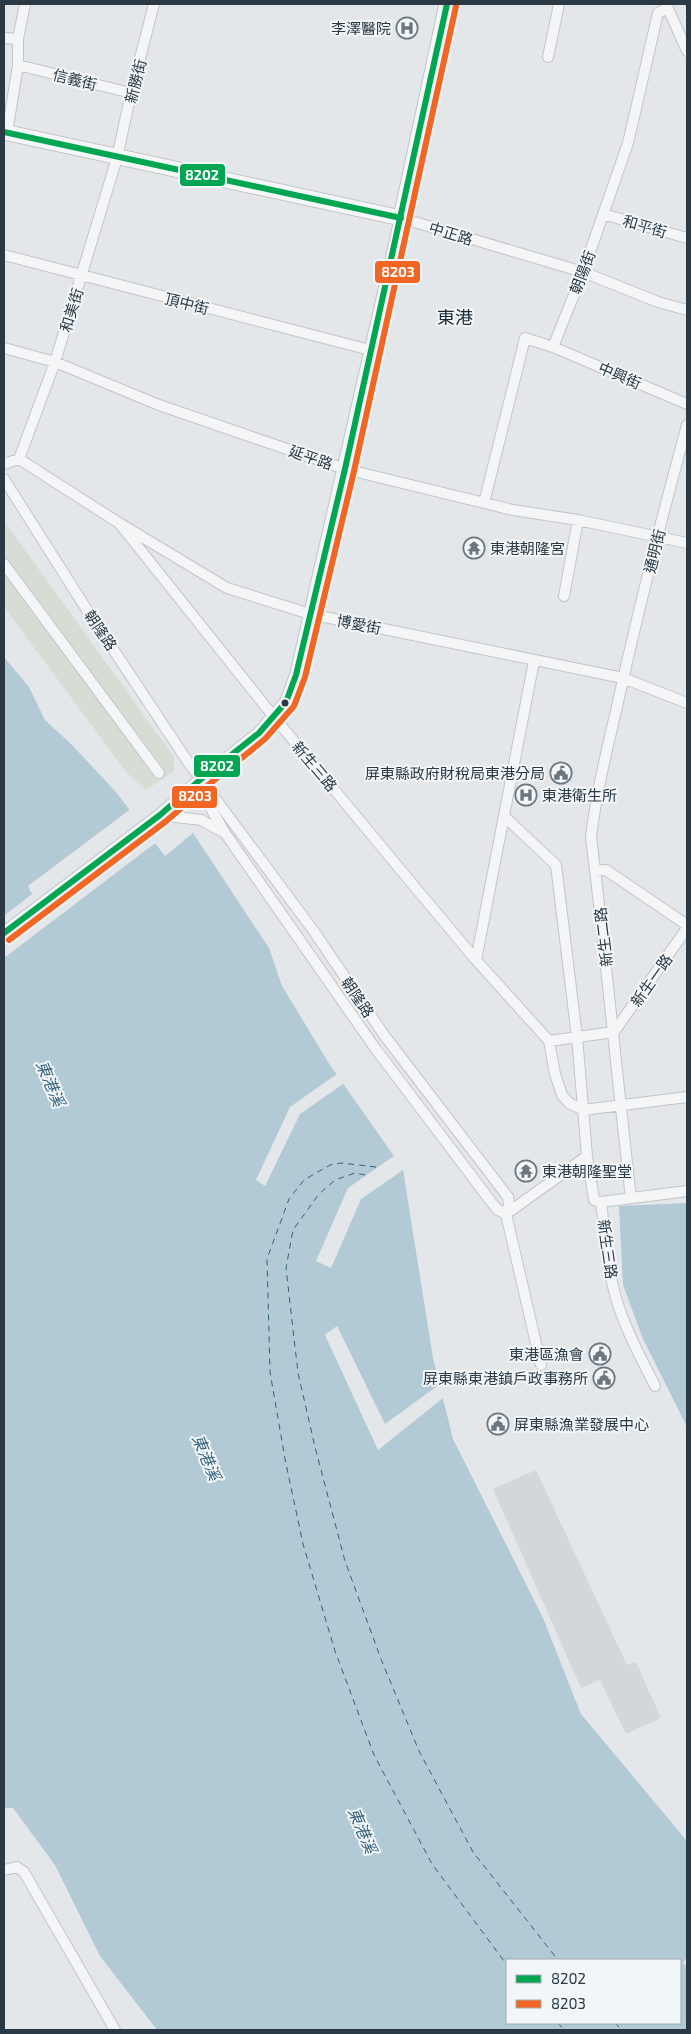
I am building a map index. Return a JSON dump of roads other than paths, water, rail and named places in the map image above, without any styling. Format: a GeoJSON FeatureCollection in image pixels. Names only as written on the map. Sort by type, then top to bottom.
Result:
{"type":"FeatureCollection","features":[{"type":"Feature","properties":{"kind":"main road"},"geometry":{"type":"LineString","coordinates":[[401,218],[447,4]]}},
{"type":"Feature","properties":{"kind":"main road","name":"中正路"},"geometry":{"type":"LineString","coordinates":[[5,132],[117,158],[401,218]]}},
{"type":"Feature","properties":{"kind":"street"},"geometry":{"type":"LineString","coordinates":[[5,132],[18,65],[18,39],[25,4]]}},
{"type":"Feature","properties":{"kind":"street","name":"新勝街"},"geometry":{"type":"LineString","coordinates":[[117,158],[131,93],[154,4]]}},
{"type":"Feature","properties":{"kind":"street"},"geometry":{"type":"LineString","coordinates":[[548,57],[559,4]]}},
{"type":"Feature","properties":{"kind":"street"},"geometry":{"type":"LineString","coordinates":[[667,6],[687,51]]}},
{"type":"Feature","properties":{"kind":"street","name":"朝陽街"},"geometry":{"type":"LineString","coordinates":[[553,347],[583,272],[628,144],[658,13],[667,6]]}},
{"type":"Feature","properties":{"kind":"street"},"geometry":{"type":"LineString","coordinates":[[4,38],[18,39]]}},
{"type":"Feature","properties":{"kind":"street","name":"信義街"},"geometry":{"type":"LineString","coordinates":[[18,65],[131,93]]}},
{"type":"Feature","properties":{"kind":"street","name":"和美街"},"geometry":{"type":"LineString","coordinates":[[19,459],[55,362],[117,158]]}},
{"type":"Feature","properties":{"kind":"street","name":"和平街"},"geometry":{"type":"LineString","coordinates":[[603,214],[687,238]]}},
{"type":"Feature","properties":{"kind":"street"},"geometry":{"type":"LineString","coordinates":[[4,933],[160,815],[201,779],[259,733],[286,702],[296,675],[345,469],[370,350],[401,218]]}},
{"type":"Feature","properties":{"kind":"street","name":"中正路"},"geometry":{"type":"LineString","coordinates":[[401,218],[583,272],[658,302],[687,310]]}},
{"type":"Feature","properties":{"kind":"street","name":"頂中街"},"geometry":{"type":"LineString","coordinates":[[4,255],[370,350]]}},
{"type":"Feature","properties":{"kind":"street"},"geometry":{"type":"LineString","coordinates":[[484,504],[525,338],[553,347]]}},
{"type":"Feature","properties":{"kind":"street","name":"中興街"},"geometry":{"type":"LineString","coordinates":[[553,347],[687,404]]}},
{"type":"Feature","properties":{"kind":"street","name":"延平路"},"geometry":{"type":"LineString","coordinates":[[4,348],[55,362],[159,405],[345,469],[484,504],[578,520],[687,543]]}},
{"type":"Feature","properties":{"kind":"street","name":"通明街"},"geometry":{"type":"LineString","coordinates":[[623,678],[657,536],[687,425]]}},
{"type":"Feature","properties":{"kind":"street"},"geometry":{"type":"LineString","coordinates":[[4,464],[19,459]]}},
{"type":"Feature","properties":{"kind":"street","name":"博愛街"},"geometry":{"type":"LineString","coordinates":[[19,459],[227,588],[310,614],[623,678],[687,703]]}},
{"type":"Feature","properties":{"kind":"street","name":"朝隆路"},"geometry":{"type":"LineString","coordinates":[[4,479],[87,610],[201,779],[313,930],[384,1036],[508,1197],[509,1204],[506,1214],[541,1365]]}},
{"type":"Feature","properties":{"kind":"street"},"geometry":{"type":"LineString","coordinates":[[564,596],[578,520]]}},
{"type":"Feature","properties":{"kind":"street","name":"新生三路"},"geometry":{"type":"LineString","coordinates":[[120,523],[274,717],[476,960],[549,1041]]}},
{"type":"Feature","properties":{"kind":"street"},"geometry":{"type":"LineString","coordinates":[[4,564],[159,773]]}},
{"type":"Feature","properties":{"kind":"street"},"geometry":{"type":"LineString","coordinates":[[476,960],[534,661]]}},
{"type":"Feature","properties":{"kind":"street","name":"新生二路"},"geometry":{"type":"LineString","coordinates":[[623,678],[594,811],[591,837],[631,1198]]}},
{"type":"Feature","properties":{"kind":"street","name":"朝隆路"},"geometry":{"type":"LineString","coordinates":[[201,779],[211,809],[226,832],[393,1073],[492,1203],[498,1210],[506,1214]]}},
{"type":"Feature","properties":{"kind":"street"},"geometry":{"type":"LineString","coordinates":[[160,815],[201,820],[226,832]]}},
{"type":"Feature","properties":{"kind":"street","name":"新生三路"},"geometry":{"type":"LineString","coordinates":[[504,816],[556,865],[578,1037],[587,1156],[594,1200],[601,1202],[610,1272],[616,1299],[633,1342],[655,1386]]}},
{"type":"Feature","properties":{"kind":"street"},"geometry":{"type":"LineString","coordinates":[[595,871],[606,870],[687,926]]}},
{"type":"Feature","properties":{"kind":"street","name":"新生一路"},"geometry":{"type":"LineString","coordinates":[[614,1032],[687,926]]}},
{"type":"Feature","properties":{"kind":"street"},"geometry":{"type":"LineString","coordinates":[[614,1032],[549,1041],[555,1074],[562,1095],[569,1103],[583,1110],[687,1097]]}},
{"type":"Feature","properties":{"kind":"street"},"geometry":{"type":"LineString","coordinates":[[506,1214],[587,1156]]}},
{"type":"Feature","properties":{"kind":"street"},"geometry":{"type":"LineString","coordinates":[[601,1202],[687,1191]]}},
{"type":"Feature","properties":{"kind":"street"},"geometry":{"type":"LineString","coordinates":[[4,1870],[17,1867],[24,1872],[115,2030]]}},
{"type":"Feature","properties":{"kind":"water","name":"東港溪"},"geometry":{"type":"Polygon","coordinates":[[[4,657],[29,687],[45,720],[72,745],[116,792],[165,856],[193,833],[269,948],[282,986],[330,1065],[394,1156],[348,1188],[316,1261],[331,1268],[361,1199],[403,1170],[433,1358],[453,1439],[543,1618],[581,1714],[687,1841],[687,1957],[683,1964],[687,1966],[687,2030],[157,2030],[100,1956],[55,1865],[13,1808],[4,1808],[4,657]]]}},
{"type":"Feature","properties":{"kind":"water"},"geometry":{"type":"Polygon","coordinates":[[[687,1203],[687,1427],[643,1339],[623,1285],[619,1206],[687,1203]]]}},
{"type":"Feature","properties":{"kind":"place","name":"李澤醫院"},"geometry":{"type":"Point","coordinates":[407,28]}},
{"type":"Feature","properties":{"kind":"place","name":"東港朝隆宮"},"geometry":{"type":"Point","coordinates":[474,548]}},
{"type":"Feature","properties":{"kind":"place","name":"屏東縣政府財稅局東港分局"},"geometry":{"type":"Point","coordinates":[561,773]}},
{"type":"Feature","properties":{"kind":"place","name":"東港衛生所"},"geometry":{"type":"Point","coordinates":[526,795]}},
{"type":"Feature","properties":{"kind":"place","name":"東港朝隆聖堂"},"geometry":{"type":"Point","coordinates":[526,1171]}},
{"type":"Feature","properties":{"kind":"place","name":"東港區漁會"},"geometry":{"type":"Point","coordinates":[600,1354]}},
{"type":"Feature","properties":{"kind":"place","name":"屏東縣東港鎮戶政事務所"},"geometry":{"type":"Point","coordinates":[604,1378]}},
{"type":"Feature","properties":{"kind":"place","name":"屏東縣漁業發展中心"},"geometry":{"type":"Point","coordinates":[498,1424]}},
{"type":"Feature","properties":{"kind":"district","name":"東港"},"geometry":{"type":"Point","coordinates":[455,317]}}]}
